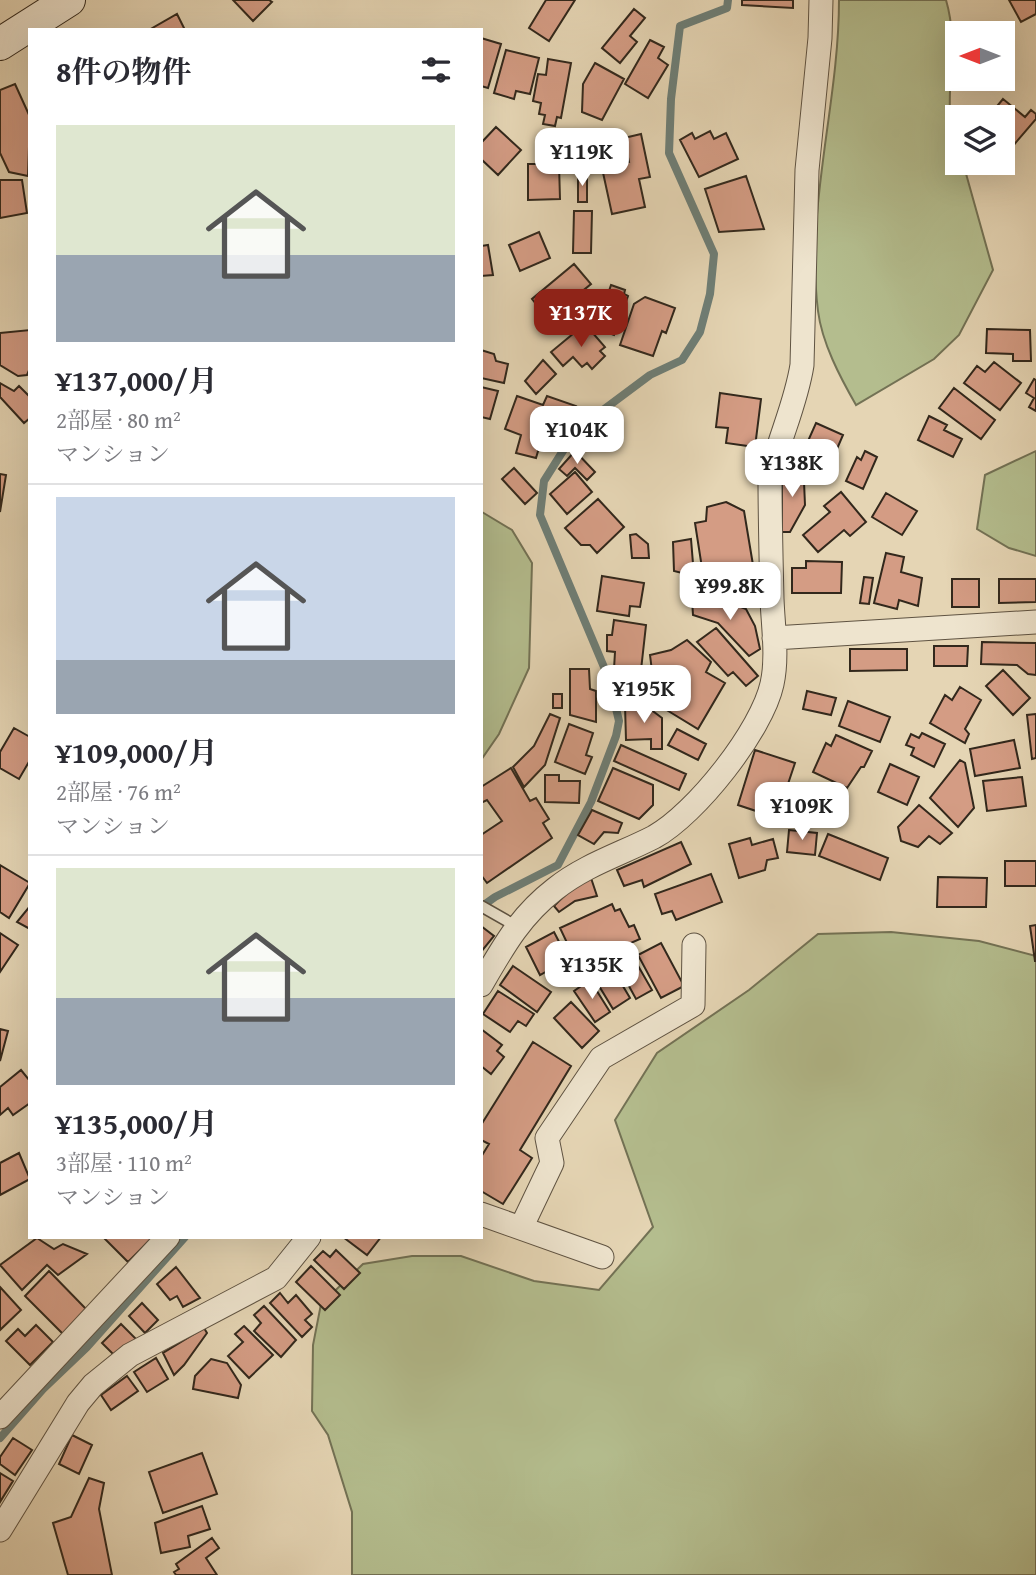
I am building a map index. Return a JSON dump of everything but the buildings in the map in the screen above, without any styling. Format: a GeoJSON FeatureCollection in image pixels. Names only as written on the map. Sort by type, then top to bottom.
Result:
{"type":"FeatureCollection","features":[{"type":"Feature","properties":{"kind":"street"},"geometry":{"type":"LineString","coordinates":[[0,44],[69,0]]}},
{"type":"Feature","properties":{"kind":"street"},"geometry":{"type":"LineString","coordinates":[[483,982],[516,926],[558,887],[575,875],[657,835],[690,808],[756,727],[772,682],[774,638],[770,477],[775,453],[797,395],[802,365],[807,170],[820,38],[821,0]]}},
{"type":"Feature","properties":{"kind":"street"},"geometry":{"type":"LineString","coordinates":[[774,638],[1036,622]]}},
{"type":"Feature","properties":{"kind":"street"},"geometry":{"type":"LineString","coordinates":[[521,1228],[552,1163],[547,1138],[601,1058],[693,1005],[694,945]]}},
{"type":"Feature","properties":{"kind":"street"},"geometry":{"type":"LineString","coordinates":[[483,1215],[603,1257]]}},
{"type":"Feature","properties":{"kind":"street"},"geometry":{"type":"LineString","coordinates":[[0,1417],[166,1239]]}},
{"type":"Feature","properties":{"kind":"street"},"geometry":{"type":"LineString","coordinates":[[0,1530],[78,1402],[93,1385],[130,1354],[276,1278],[307,1239]]}},
{"type":"Feature","properties":{"kind":"lane"},"geometry":{"type":"LineString","coordinates":[[483,907],[516,926]]}},
{"type":"Feature","properties":{"kind":"green space"},"geometry":{"type":"Polygon","coordinates":[[[839,0],[946,0],[950,21],[945,21],[945,91],[950,91],[950,105],[945,105],[945,175],[966,175],[993,270],[959,335],[934,359],[856,405],[823,335],[815,272],[819,194],[838,39],[839,0]]]}},
{"type":"Feature","properties":{"kind":"green space"},"geometry":{"type":"Polygon","coordinates":[[[1036,451],[1036,556],[1009,548],[977,529],[985,475],[1036,451]]]}},
{"type":"Feature","properties":{"kind":"green space"},"geometry":{"type":"Polygon","coordinates":[[[483,513],[512,530],[532,563],[529,668],[499,734],[483,757],[483,513]]]}},
{"type":"Feature","properties":{"kind":"green space"},"geometry":{"type":"Polygon","coordinates":[[[891,932],[979,941],[1036,956],[1036,1575],[352,1575],[352,1512],[328,1435],[312,1411],[313,1345],[321,1304],[363,1264],[412,1256],[461,1256],[534,1281],[599,1290],[653,1227],[615,1120],[657,1053],[749,990],[818,934],[891,932]]]}},
{"type":"Feature","properties":{"kind":"waterway"},"geometry":{"type":"LineString","coordinates":[[483,906],[558,865],[591,802],[616,736],[619,721],[609,679],[540,515],[544,481],[568,443],[591,419],[650,375],[682,360],[700,332],[710,294],[714,254],[669,153],[671,99],[680,26],[727,8],[728,0]]}},
{"type":"Feature","properties":{"kind":"waterway"},"geometry":{"type":"LineString","coordinates":[[0,1438],[43,1389],[87,1347],[183,1239]]}}]}
